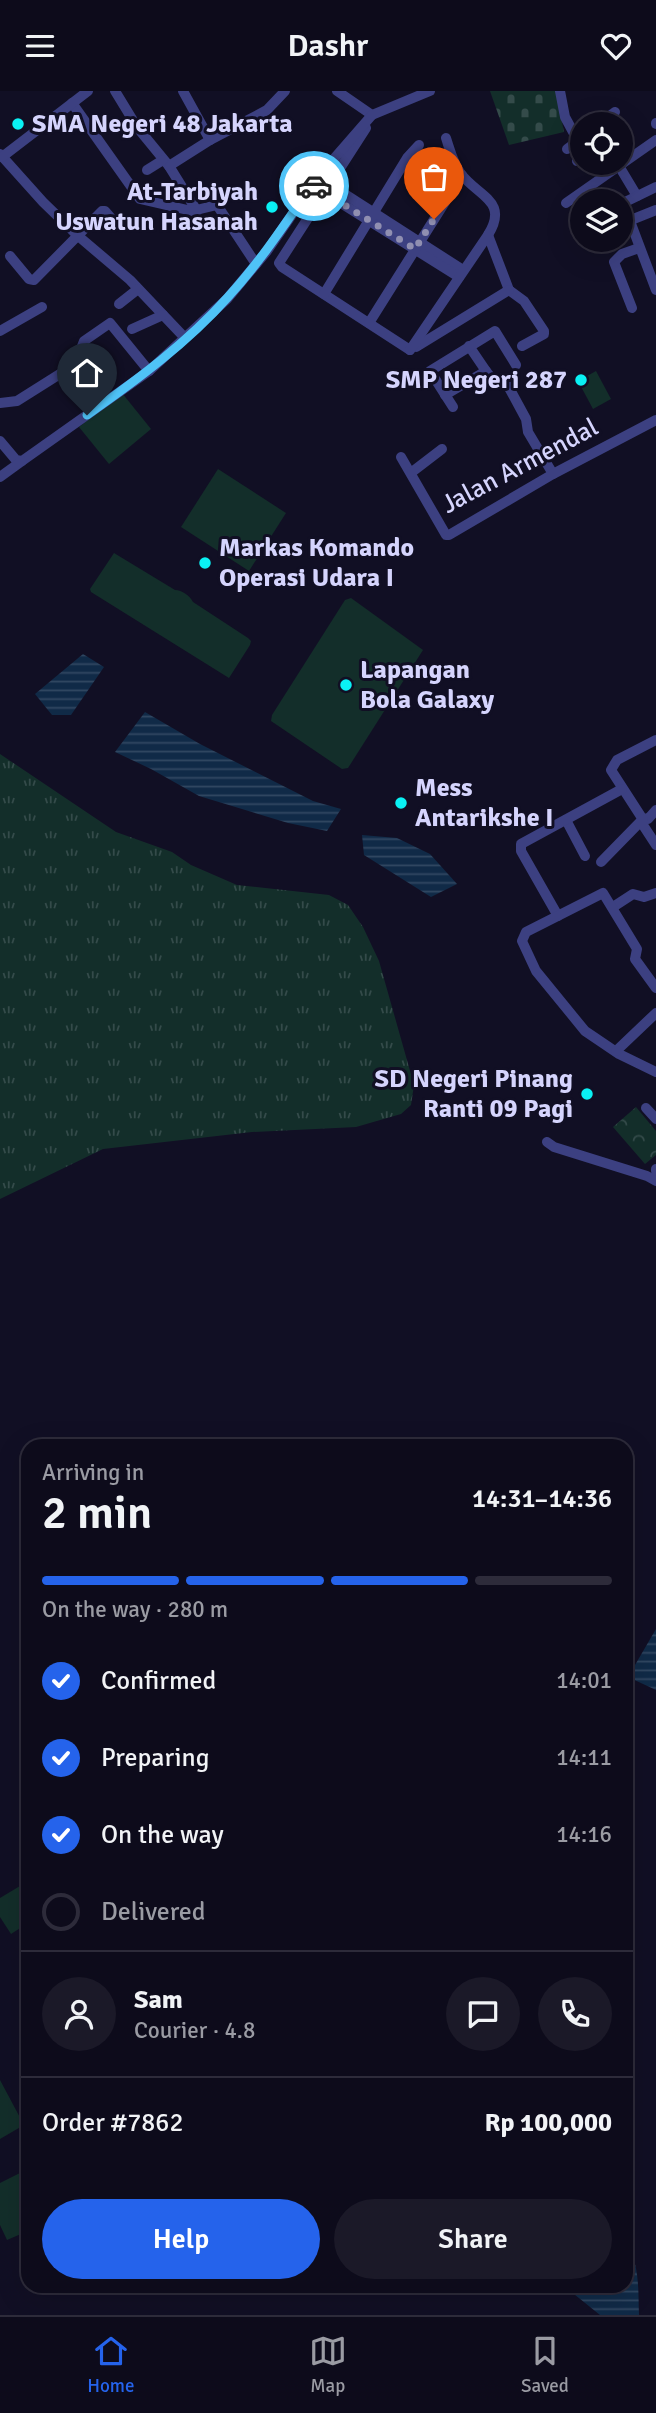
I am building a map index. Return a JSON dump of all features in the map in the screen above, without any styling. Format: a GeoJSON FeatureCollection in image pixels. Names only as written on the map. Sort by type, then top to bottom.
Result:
{"type":"FeatureCollection","features":[{"type":"Feature","properties":{"kind":"street"},"geometry":{"type":"LineString","coordinates":[[115,91],[137,127],[166,163],[197,211]]}},
{"type":"Feature","properties":{"kind":"street"},"geometry":{"type":"LineString","coordinates":[[183,91],[210,140]]}},
{"type":"Feature","properties":{"kind":"street"},"geometry":{"type":"LineString","coordinates":[[147,170],[166,163],[267,110],[285,91]]}},
{"type":"Feature","properties":{"kind":"street"},"geometry":{"type":"LineString","coordinates":[[337,91],[367,116]]}},
{"type":"Feature","properties":{"kind":"street"},"geometry":{"type":"LineString","coordinates":[[0,476],[149,371],[226,299],[256,264],[315,181],[367,116],[403,98],[430,91]]}},
{"type":"Feature","properties":{"kind":"street"},"geometry":{"type":"LineString","coordinates":[[560,91],[565,117],[570,124]]}},
{"type":"Feature","properties":{"kind":"street"},"geometry":{"type":"LineString","coordinates":[[86,92],[1,155],[43,202],[138,289],[185,338]]}},
{"type":"Feature","properties":{"kind":"street"},"geometry":{"type":"LineString","coordinates":[[403,98],[398,110],[370,123],[280,259],[280,265],[410,350]]}},
{"type":"Feature","properties":{"kind":"street"},"geometry":{"type":"LineString","coordinates":[[72,103],[142,201],[197,211],[218,205],[256,264]]}},
{"type":"Feature","properties":{"kind":"street"},"geometry":{"type":"LineString","coordinates":[[446,138],[457,168],[494,206],[494,248],[509,290],[524,301],[544,331],[544,334],[522,346]]}},
{"type":"Feature","properties":{"kind":"street"},"geometry":{"type":"LineString","coordinates":[[633,155],[656,140]]}},
{"type":"Feature","properties":{"kind":"street"},"geometry":{"type":"LineString","coordinates":[[324,293],[407,158],[419,145]]}},
{"type":"Feature","properties":{"kind":"street"},"geometry":{"type":"LineString","coordinates":[[369,323],[462,175]]}},
{"type":"Feature","properties":{"kind":"street"},"geometry":{"type":"LineString","coordinates":[[566,203],[606,175]]}},
{"type":"Feature","properties":{"kind":"street"},"geometry":{"type":"LineString","coordinates":[[624,175],[637,196]]}},
{"type":"Feature","properties":{"kind":"street"},"geometry":{"type":"LineString","coordinates":[[315,181],[461,274]]}},
{"type":"Feature","properties":{"kind":"street"},"geometry":{"type":"LineString","coordinates":[[633,198],[656,187]]}},
{"type":"Feature","properties":{"kind":"street"},"geometry":{"type":"LineString","coordinates":[[633,220],[656,210]]}},
{"type":"Feature","properties":{"kind":"street"},"geometry":{"type":"LineString","coordinates":[[10,255],[29,279],[34,279],[102,211],[106,211],[112,219]]}},
{"type":"Feature","properties":{"kind":"street"},"geometry":{"type":"LineString","coordinates":[[410,350],[492,227]]}},
{"type":"Feature","properties":{"kind":"street"},"geometry":{"type":"LineString","coordinates":[[633,237],[656,291]]}},
{"type":"Feature","properties":{"kind":"street"},"geometry":{"type":"LineString","coordinates":[[632,308],[614,262],[622,254],[639,248]]}},
{"type":"Feature","properties":{"kind":"street"},"geometry":{"type":"LineString","coordinates":[[119,304],[138,289]]}},
{"type":"Feature","properties":{"kind":"street"},"geometry":{"type":"LineString","coordinates":[[410,350],[509,290]]}},
{"type":"Feature","properties":{"kind":"street"},"geometry":{"type":"LineString","coordinates":[[0,331],[41,307]]}},
{"type":"Feature","properties":{"kind":"street"},"geometry":{"type":"LineString","coordinates":[[132,328],[163,315]]}},
{"type":"Feature","properties":{"kind":"street"},"geometry":{"type":"LineString","coordinates":[[431,321],[439,333]]}},
{"type":"Feature","properties":{"kind":"street"},"geometry":{"type":"LineString","coordinates":[[0,403],[17,401],[63,372],[76,359],[84,341],[110,323],[149,371]]}},
{"type":"Feature","properties":{"kind":"street"},"geometry":{"type":"LineString","coordinates":[[453,407],[430,371],[495,331],[516,365]]}},
{"type":"Feature","properties":{"kind":"street"},"geometry":{"type":"LineString","coordinates":[[469,346],[494,380],[504,381],[506,384],[526,419],[528,432],[553,474]]}},
{"type":"Feature","properties":{"kind":"street"},"geometry":{"type":"LineString","coordinates":[[445,395],[486,371]]}},
{"type":"Feature","properties":{"kind":"street","name":"Jalan Armendal"},"geometry":{"type":"LineString","coordinates":[[401,457],[448,535],[553,474],[656,420]]}},
{"type":"Feature","properties":{"kind":"street"},"geometry":{"type":"LineString","coordinates":[[0,441],[16,460],[23,460]]}},
{"type":"Feature","properties":{"kind":"street"},"geometry":{"type":"LineString","coordinates":[[412,472],[442,449]]}},
{"type":"Feature","properties":{"kind":"street"},"geometry":{"type":"LineString","coordinates":[[656,740],[614,763],[612,774],[656,845]]}},
{"type":"Feature","properties":{"kind":"street"},"geometry":{"type":"LineString","coordinates":[[558,916],[521,851],[521,844],[622,789]]}},
{"type":"Feature","properties":{"kind":"street"},"geometry":{"type":"LineString","coordinates":[[601,862],[642,820],[648,819],[656,810]]}},
{"type":"Feature","properties":{"kind":"street"},"geometry":{"type":"LineString","coordinates":[[566,820],[585,856]]}},
{"type":"Feature","properties":{"kind":"street"},"geometry":{"type":"LineString","coordinates":[[654,980],[635,958],[638,949],[602,893],[526,932],[522,941],[536,971],[585,1031],[616,1052],[656,1072]]}},
{"type":"Feature","properties":{"kind":"street"},"geometry":{"type":"LineString","coordinates":[[612,907],[633,894],[645,897],[656,893]]}},
{"type":"Feature","properties":{"kind":"street"},"geometry":{"type":"LineString","coordinates":[[616,1052],[656,1013]]}},
{"type":"Feature","properties":{"kind":"street"},"geometry":{"type":"LineString","coordinates":[[646,1108],[656,1119]]}},
{"type":"Feature","properties":{"kind":"street"},"geometry":{"type":"LineString","coordinates":[[547,1142],[554,1147],[648,1176],[656,1181]]}},
{"type":"Feature","properties":{"kind":"green space"},"geometry":{"type":"Polygon","coordinates":[[[490,91],[556,91],[564,132],[509,145],[490,91]]]}},
{"type":"Feature","properties":{"kind":"green space"},"geometry":{"type":"Polygon","coordinates":[[[596,371],[611,399],[593,409],[578,381],[596,371]]]}},
{"type":"Feature","properties":{"kind":"green space"},"geometry":{"type":"Polygon","coordinates":[[[122,393],[151,429],[109,464],[79,427],[122,393]]]}},
{"type":"Feature","properties":{"kind":"green space"},"geometry":{"type":"Polygon","coordinates":[[[218,469],[286,513],[249,571],[181,527],[218,469]]]}},
{"type":"Feature","properties":{"kind":"green space"},"geometry":{"type":"Polygon","coordinates":[[[114,553],[186,594],[193,602],[251,641],[229,678],[91,592],[90,589],[114,553]]]}},
{"type":"Feature","properties":{"kind":"green space","name":"Lapangan Bola Galaxy"},"geometry":{"type":"Polygon","coordinates":[[[351,598],[423,650],[348,768],[342,769],[271,721],[272,715],[345,600],[351,598]]]}},
{"type":"Feature","properties":{"kind":"green space"},"geometry":{"type":"Polygon","coordinates":[[[0,754],[116,832],[172,852],[191,865],[237,885],[329,895],[348,905],[363,927],[379,961],[414,1085],[411,1105],[401,1114],[356,1127],[252,1132],[103,1149],[0,1199],[0,754]]]}},
{"type":"Feature","properties":{"kind":"green space"},"geometry":{"type":"Polygon","coordinates":[[[636,1107],[656,1131],[656,1155],[645,1164],[613,1127],[636,1107]]]}},
{"type":"Feature","properties":{"kind":"green space"},"geometry":{"type":"Polygon","coordinates":[[[21,1888],[21,1928],[11,1934],[0,1917],[0,1898],[21,1888]]]}},
{"type":"Feature","properties":{"kind":"green space"},"geometry":{"type":"Polygon","coordinates":[[[0,2080],[21,2119],[21,2127],[0,2139],[0,2080]]]}},
{"type":"Feature","properties":{"kind":"green space"},"geometry":{"type":"Polygon","coordinates":[[[21,2172],[21,2234],[7,2240],[0,2225],[0,2183],[21,2172]]]}},
{"type":"Feature","properties":{"kind":"water"},"geometry":{"type":"Polygon","coordinates":[[[83,654],[104,667],[71,715],[52,715],[35,694],[83,654]]]}},
{"type":"Feature","properties":{"kind":"water"},"geometry":{"type":"Polygon","coordinates":[[[145,712],[200,744],[313,801],[341,809],[327,831],[288,823],[199,796],[115,752],[145,712]]]}},
{"type":"Feature","properties":{"kind":"water"},"geometry":{"type":"Polygon","coordinates":[[[362,835],[397,838],[430,854],[457,884],[431,897],[364,855],[362,835]]]}},
{"type":"Feature","properties":{"kind":"water"},"geometry":{"type":"Polygon","coordinates":[[[656,1629],[656,1690],[633,1679],[633,1668],[656,1629]]]}},
{"type":"Feature","properties":{"kind":"water"},"geometry":{"type":"Polygon","coordinates":[[[633,2259],[639,2315],[600,2315],[573,2293],[633,2293],[633,2259]]]}},
{"type":"Feature","properties":{"kind":"way so far"},"geometry":{"type":"LineString","coordinates":[[314,186],[415,249],[434,219]]}},
{"type":"Feature","properties":{"kind":"place","name":"SMA Negeri 48 Jakarta"},"geometry":{"type":"Point","coordinates":[18,124]}},
{"type":"Feature","properties":{"kind":"place","name":"At-Tarbiyah Uswatun Hasanah"},"geometry":{"type":"Point","coordinates":[272,207]}},
{"type":"Feature","properties":{"kind":"place","name":"SMP Negeri 287"},"geometry":{"type":"Point","coordinates":[581,380]}},
{"type":"Feature","properties":{"kind":"place","name":"Markas Komando Operasi Udara I"},"geometry":{"type":"Point","coordinates":[205,563]}},
{"type":"Feature","properties":{"kind":"place","name":"Lapangan Bola Galaxy"},"geometry":{"type":"Point","coordinates":[346,685]}},
{"type":"Feature","properties":{"kind":"place","name":"Mess Antarikshe I"},"geometry":{"type":"Point","coordinates":[401,803]}},
{"type":"Feature","properties":{"kind":"place","name":"SD Negeri Pinang Ranti 09 Pagi"},"geometry":{"type":"Point","coordinates":[587,1094]}},
{"type":"Feature","properties":{"kind":"route"},"geometry":{"type":"LineString","coordinates":[[87,415],[149,371],[226,299],[267,251],[312,185],[314,186]]}}]}
